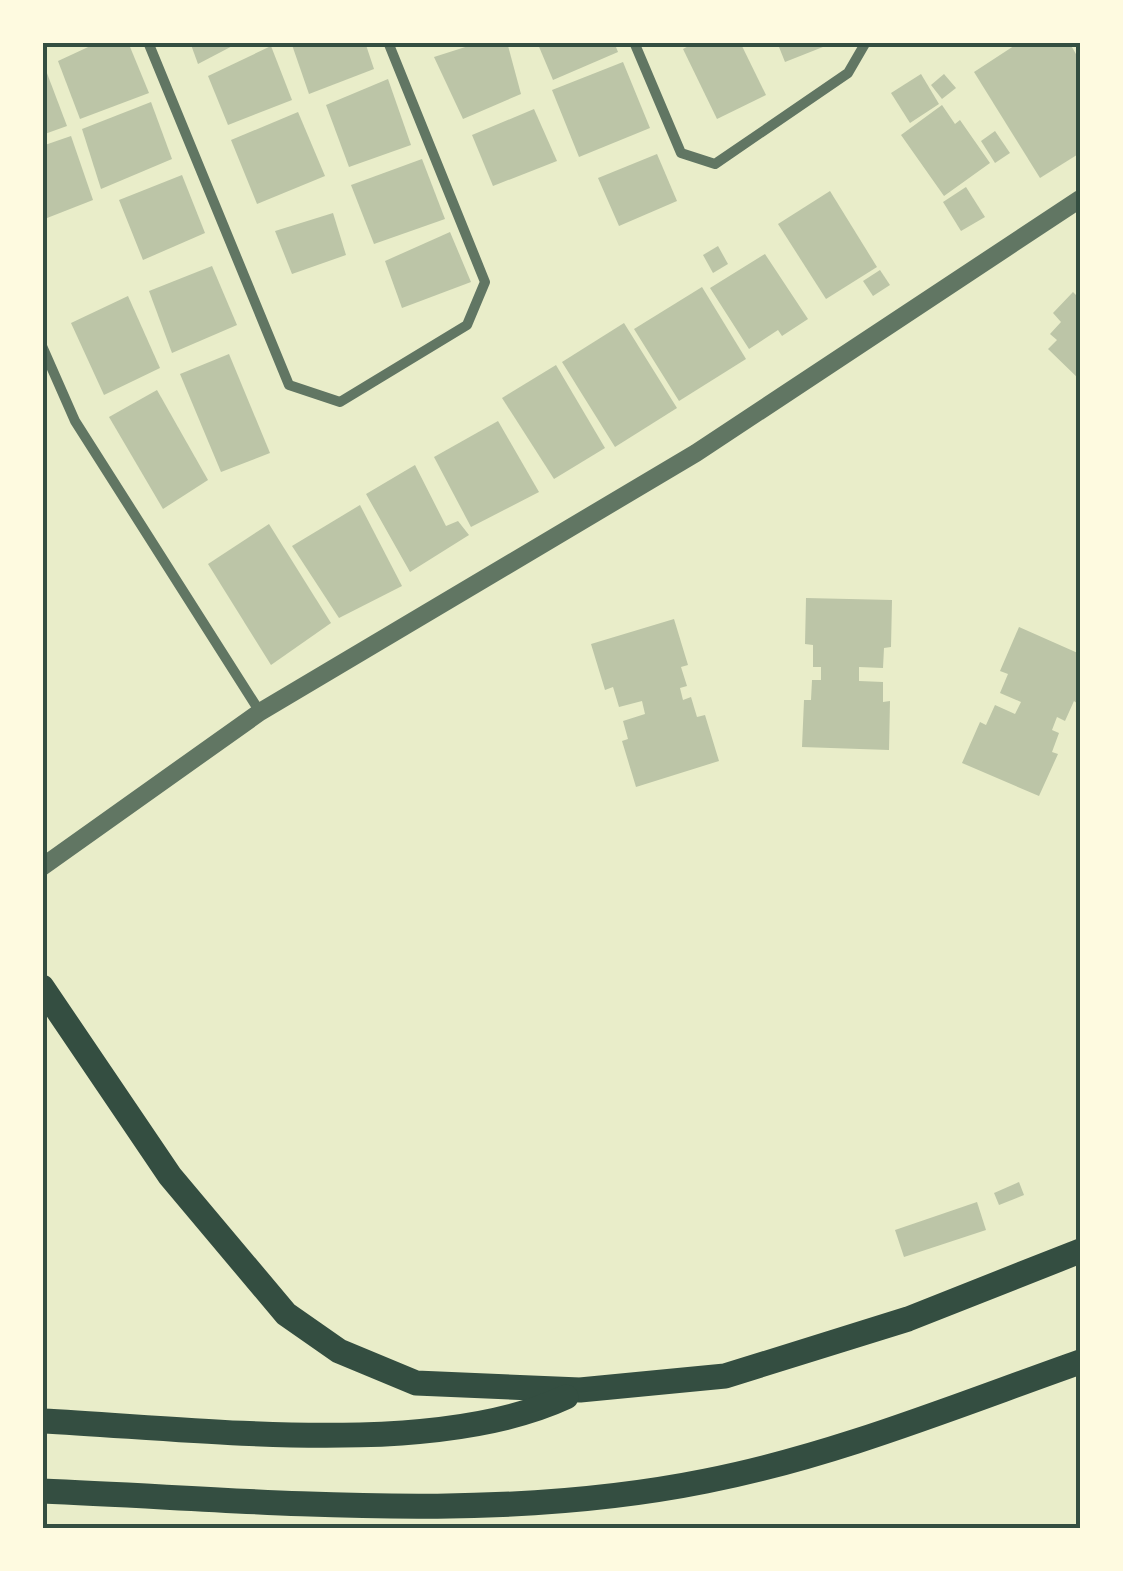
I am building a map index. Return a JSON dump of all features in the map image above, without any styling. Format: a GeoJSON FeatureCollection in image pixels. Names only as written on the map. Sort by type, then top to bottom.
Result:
{"type":"FeatureCollection","features":[{"type":"Feature","properties":{"kind":"main road"},"geometry":{"type":"LineString","coordinates":[[42,988],[170,1176],[286,1314],[340,1350],[416,1383],[580,1390],[725,1376],[908,1318],[1080,1251]]}},
{"type":"Feature","properties":{"kind":"main road"},"geometry":{"type":"LineString","coordinates":[[42,1491],[444,1508],[542,1504],[706,1481],[854,1440],[1080,1362]]}},
{"type":"Feature","properties":{"kind":"main road"},"geometry":{"type":"LineString","coordinates":[[42,1422],[366,1436],[480,1420],[554,1402],[580,1390]]}},
{"type":"Feature","properties":{"kind":"street"},"geometry":{"type":"LineString","coordinates":[[148,42],[290,385],[340,402],[467,324],[485,282],[388,42]]}},
{"type":"Feature","properties":{"kind":"street"},"geometry":{"type":"LineString","coordinates":[[634,42],[682,153],[714,164],[848,74],[866,42]]}},
{"type":"Feature","properties":{"kind":"street"},"geometry":{"type":"LineString","coordinates":[[42,867],[260,712],[696,452],[1080,199]]}},
{"type":"Feature","properties":{"kind":"street"},"geometry":{"type":"LineString","coordinates":[[42,346],[74,421],[260,712]]}},
{"type":"Feature","properties":{"kind":"building"},"geometry":{"type":"Polygon","coordinates":[[[99,42],[128,42],[149,93],[80,119],[58,61],[99,42]]]}},
{"type":"Feature","properties":{"kind":"building"},"geometry":{"type":"Polygon","coordinates":[[[190,42],[240,42],[198,64],[190,42]]]}},
{"type":"Feature","properties":{"kind":"building"},"geometry":{"type":"Polygon","coordinates":[[[291,42],[365,42],[374,69],[309,94],[291,42]]]}},
{"type":"Feature","properties":{"kind":"building"},"geometry":{"type":"Polygon","coordinates":[[[481,42],[507,42],[521,94],[463,119],[434,57],[481,42]]]}},
{"type":"Feature","properties":{"kind":"building"},"geometry":{"type":"Polygon","coordinates":[[[537,42],[614,42],[618,52],[553,80],[537,42]]]}},
{"type":"Feature","properties":{"kind":"building"},"geometry":{"type":"Polygon","coordinates":[[[696,42],[740,42],[766,95],[717,119],[683,49],[696,42]]]}},
{"type":"Feature","properties":{"kind":"building"},"geometry":{"type":"Polygon","coordinates":[[[777,42],[833,42],[833,43],[785,62],[777,42]]]}},
{"type":"Feature","properties":{"kind":"building"},"geometry":{"type":"Polygon","coordinates":[[[1020,42],[1069,42],[1080,61],[1080,153],[1040,178],[974,72],[1020,42]]]}},
{"type":"Feature","properties":{"kind":"building"},"geometry":{"type":"Polygon","coordinates":[[[271,46],[292,100],[228,125],[208,76],[271,46]]]}},
{"type":"Feature","properties":{"kind":"building"},"geometry":{"type":"Polygon","coordinates":[[[42,60],[67,126],[42,135],[42,60]]]}},
{"type":"Feature","properties":{"kind":"building"},"geometry":{"type":"Polygon","coordinates":[[[623,62],[650,128],[579,157],[552,90],[623,62]]]}},
{"type":"Feature","properties":{"kind":"building"},"geometry":{"type":"Polygon","coordinates":[[[921,74],[939,104],[910,123],[891,93],[921,74]]]}},
{"type":"Feature","properties":{"kind":"building"},"geometry":{"type":"Polygon","coordinates":[[[944,74],[956,88],[942,99],[931,85],[944,74]]]}},
{"type":"Feature","properties":{"kind":"building"},"geometry":{"type":"Polygon","coordinates":[[[388,79],[411,145],[349,167],[326,105],[388,79]]]}},
{"type":"Feature","properties":{"kind":"building"},"geometry":{"type":"Polygon","coordinates":[[[151,102],[172,159],[101,189],[82,129],[151,102]]]}},
{"type":"Feature","properties":{"kind":"building"},"geometry":{"type":"Polygon","coordinates":[[[942,105],[955,124],[960,120],[990,163],[944,196],[901,135],[942,105]]]}},
{"type":"Feature","properties":{"kind":"building"},"geometry":{"type":"Polygon","coordinates":[[[534,109],[557,161],[493,186],[472,135],[534,109]]]}},
{"type":"Feature","properties":{"kind":"building"},"geometry":{"type":"Polygon","coordinates":[[[298,112],[325,176],[257,204],[231,140],[298,112]]]}},
{"type":"Feature","properties":{"kind":"building"},"geometry":{"type":"Polygon","coordinates":[[[995,131],[1010,153],[995,163],[981,141],[995,131]]]}},
{"type":"Feature","properties":{"kind":"building"},"geometry":{"type":"Polygon","coordinates":[[[71,136],[93,200],[42,220],[42,146],[71,136]]]}},
{"type":"Feature","properties":{"kind":"building"},"geometry":{"type":"Polygon","coordinates":[[[657,154],[677,201],[619,226],[598,178],[657,154]]]}},
{"type":"Feature","properties":{"kind":"building"},"geometry":{"type":"Polygon","coordinates":[[[422,159],[445,219],[374,244],[351,185],[422,159]]]}},
{"type":"Feature","properties":{"kind":"building"},"geometry":{"type":"Polygon","coordinates":[[[182,175],[205,233],[143,260],[119,200],[182,175]]]}},
{"type":"Feature","properties":{"kind":"building"},"geometry":{"type":"Polygon","coordinates":[[[966,187],[985,217],[961,231],[943,202],[966,187]]]}},
{"type":"Feature","properties":{"kind":"building"},"geometry":{"type":"Polygon","coordinates":[[[830,191],[877,267],[826,299],[778,224],[830,191]]]}},
{"type":"Feature","properties":{"kind":"building"},"geometry":{"type":"Polygon","coordinates":[[[333,213],[346,255],[292,274],[275,231],[333,213]]]}},
{"type":"Feature","properties":{"kind":"building"},"geometry":{"type":"Polygon","coordinates":[[[450,232],[471,282],[402,308],[385,261],[450,232]]]}},
{"type":"Feature","properties":{"kind":"building"},"geometry":{"type":"Polygon","coordinates":[[[718,246],[728,264],[713,273],[703,255],[718,246]]]}},
{"type":"Feature","properties":{"kind":"building"},"geometry":{"type":"Polygon","coordinates":[[[765,254],[808,319],[782,336],[778,330],[749,349],[710,288],[765,254]]]}},
{"type":"Feature","properties":{"kind":"building"},"geometry":{"type":"Polygon","coordinates":[[[212,266],[237,325],[172,353],[149,291],[212,266]]]}},
{"type":"Feature","properties":{"kind":"building"},"geometry":{"type":"Polygon","coordinates":[[[880,270],[890,285],[873,296],[863,281],[880,270]]]}},
{"type":"Feature","properties":{"kind":"building"},"geometry":{"type":"Polygon","coordinates":[[[702,287],[746,359],[679,401],[634,329],[702,287]]]}},
{"type":"Feature","properties":{"kind":"building"},"geometry":{"type":"Polygon","coordinates":[[[1073,292],[1080,299],[1080,380],[1048,349],[1057,340],[1050,334],[1061,322],[1053,313],[1073,292]]]}},
{"type":"Feature","properties":{"kind":"building"},"geometry":{"type":"Polygon","coordinates":[[[128,296],[160,368],[104,395],[71,323],[128,296]]]}},
{"type":"Feature","properties":{"kind":"building"},"geometry":{"type":"Polygon","coordinates":[[[624,323],[677,408],[615,447],[562,362],[624,323]]]}},
{"type":"Feature","properties":{"kind":"building"},"geometry":{"type":"Polygon","coordinates":[[[229,354],[270,453],[221,472],[180,374],[229,354]]]}},
{"type":"Feature","properties":{"kind":"building"},"geometry":{"type":"Polygon","coordinates":[[[556,365],[605,448],[554,479],[502,398],[556,365]]]}},
{"type":"Feature","properties":{"kind":"building"},"geometry":{"type":"Polygon","coordinates":[[[157,390],[208,480],[163,509],[109,417],[157,390]]]}},
{"type":"Feature","properties":{"kind":"building"},"geometry":{"type":"Polygon","coordinates":[[[498,421],[539,492],[471,527],[434,457],[498,421]]]}},
{"type":"Feature","properties":{"kind":"building"},"geometry":{"type":"Polygon","coordinates":[[[415,465],[446,526],[458,521],[469,535],[410,572],[366,494],[415,465]]]}},
{"type":"Feature","properties":{"kind":"building"},"geometry":{"type":"Polygon","coordinates":[[[360,505],[402,586],[339,618],[292,546],[360,505]]]}},
{"type":"Feature","properties":{"kind":"building"},"geometry":{"type":"Polygon","coordinates":[[[269,524],[331,623],[271,665],[208,564],[269,524]]]}},
{"type":"Feature","properties":{"kind":"building"},"geometry":{"type":"Polygon","coordinates":[[[806,598],[892,600],[891,647],[884,648],[883,668],[859,667],[859,681],[883,682],[883,702],[890,701],[889,750],[802,747],[804,700],[811,700],[812,680],[821,680],[821,667],[813,667],[813,645],[805,644],[806,598]]]}},
{"type":"Feature","properties":{"kind":"building"},"geometry":{"type":"Polygon","coordinates":[[[674,619],[688,665],[681,667],[687,686],[680,688],[683,700],[691,697],[697,717],[705,715],[719,761],[636,787],[622,741],[628,739],[623,721],[645,714],[642,701],[619,707],[613,687],[605,690],[591,644],[674,619]]]}},
{"type":"Feature","properties":{"kind":"building"},"geometry":{"type":"Polygon","coordinates":[[[1019,627],[1080,654],[1080,698],[1078,704],[1074,701],[1065,721],[1057,717],[1052,730],[1059,733],[1052,752],[1058,754],[1039,796],[962,763],[980,722],[986,725],[995,705],[1015,714],[1021,702],[1000,693],[1008,674],[1000,671],[1019,627]]]}},
{"type":"Feature","properties":{"kind":"building"},"geometry":{"type":"Polygon","coordinates":[[[1019,1182],[1024,1195],[999,1205],[994,1193],[1019,1182]]]}},
{"type":"Feature","properties":{"kind":"building"},"geometry":{"type":"Polygon","coordinates":[[[977,1202],[986,1230],[904,1257],[895,1230],[977,1202]]]}}]}
